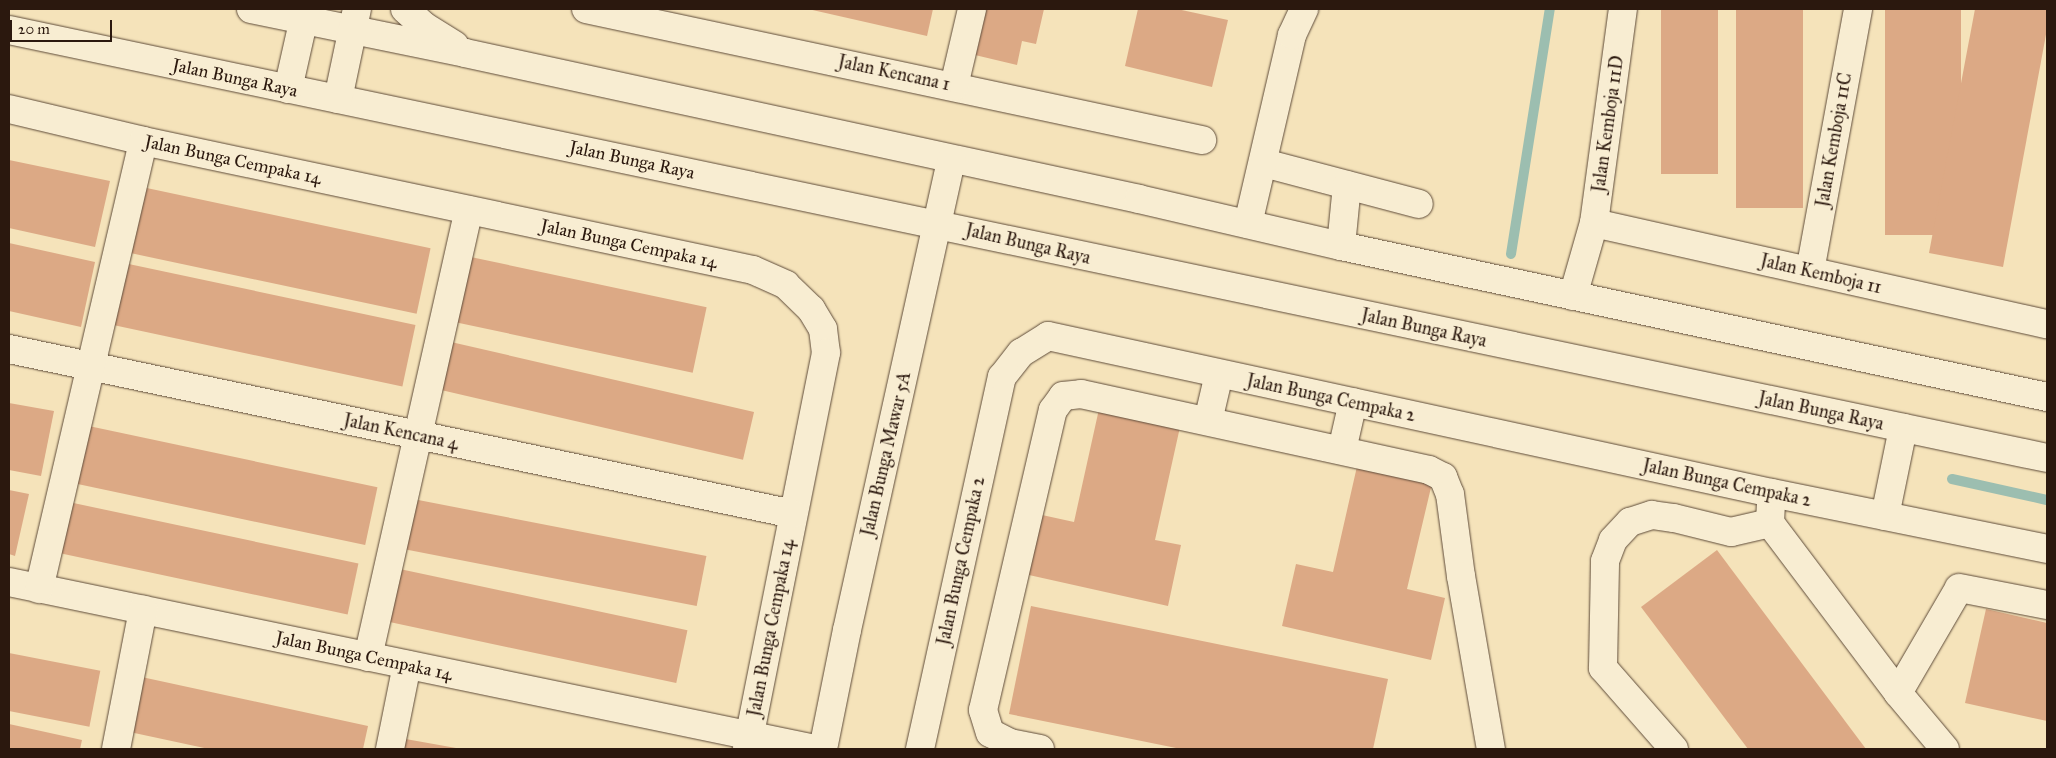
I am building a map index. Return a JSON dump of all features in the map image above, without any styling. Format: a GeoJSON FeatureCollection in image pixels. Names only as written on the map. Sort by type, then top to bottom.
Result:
{"type":"FeatureCollection","features":[{"type":"Feature","properties":{"kind":"street"},"geometry":{"type":"LineString","coordinates":[[251,9],[355,19],[465,53],[1341,246],[1576,288],[2047,397]]}},
{"type":"Feature","properties":{"kind":"street"},"geometry":{"type":"LineString","coordinates":[[405,9],[424,26],[465,53]]}},
{"type":"Feature","properties":{"kind":"street","name":"Jalan Kencana 1"},"geometry":{"type":"LineString","coordinates":[[586,9],[1202,140]]}},
{"type":"Feature","properties":{"kind":"street"},"geometry":{"type":"LineString","coordinates":[[954,86],[972,9]]}},
{"type":"Feature","properties":{"kind":"street"},"geometry":{"type":"LineString","coordinates":[[1248,224],[1264,163],[1292,35],[1304,9]]}},
{"type":"Feature","properties":{"kind":"street","name":"Jalan Kemboja 11D"},"geometry":{"type":"LineString","coordinates":[[1576,288],[1592,231],[1623,9]]}},
{"type":"Feature","properties":{"kind":"street","name":"Jalan Kemboja 11C"},"geometry":{"type":"LineString","coordinates":[[1810,271],[1858,9]]}},
{"type":"Feature","properties":{"kind":"street"},"geometry":{"type":"LineString","coordinates":[[288,89],[305,14]]}},
{"type":"Feature","properties":{"kind":"street"},"geometry":{"type":"LineString","coordinates":[[338,99],[355,19]]}},
{"type":"Feature","properties":{"kind":"street","name":"Jalan Bunga Raya"},"geometry":{"type":"LineString","coordinates":[[9,30],[937,224],[1130,267],[2047,458]]}},
{"type":"Feature","properties":{"kind":"street","name":"Jalan Bunga Cempaka 14"},"geometry":{"type":"LineString","coordinates":[[9,109],[143,141],[753,270],[786,286],[811,309],[823,329],[826,352],[748,742]]}},
{"type":"Feature","properties":{"kind":"street"},"geometry":{"type":"LineString","coordinates":[[39,589],[143,141]]}},
{"type":"Feature","properties":{"kind":"street","name":"Jalan Bunga Mawar 5A"},"geometry":{"type":"LineString","coordinates":[[823,749],[847,630],[951,159]]}},
{"type":"Feature","properties":{"kind":"street"},"geometry":{"type":"LineString","coordinates":[[1264,163],[1419,204]]}},
{"type":"Feature","properties":{"kind":"street"},"geometry":{"type":"LineString","coordinates":[[1341,246],[1346,185]]}},
{"type":"Feature","properties":{"kind":"street"},"geometry":{"type":"LineString","coordinates":[[368,657],[416,435],[469,210]]}},
{"type":"Feature","properties":{"kind":"street","name":"Jalan Kemboja 11"},"geometry":{"type":"LineString","coordinates":[[1592,231],[1810,271],[2046,319]]}},
{"type":"Feature","properties":{"kind":"street","name":"Jalan Bunga Cempaka 2"},"geometry":{"type":"LineString","coordinates":[[920,749],[1002,377],[1021,353],[1048,336],[1772,493],[2047,549]]}},
{"type":"Feature","properties":{"kind":"street","name":"Jalan Kencana 4"},"geometry":{"type":"LineString","coordinates":[[9,349],[793,514]]}},
{"type":"Feature","properties":{"kind":"street"},"geometry":{"type":"LineString","coordinates":[[1208,421],[1219,374]]}},
{"type":"Feature","properties":{"kind":"street"},"geometry":{"type":"LineString","coordinates":[[1040,749],[1010,743],[990,733],[983,710],[1053,410],[1062,396],[1081,394],[1342,450],[1429,470],[1444,477],[1450,494],[1461,576],[1491,749]]}},
{"type":"Feature","properties":{"kind":"street"},"geometry":{"type":"LineString","coordinates":[[1342,450],[1353,402]]}},
{"type":"Feature","properties":{"kind":"street"},"geometry":{"type":"LineString","coordinates":[[1885,516],[1903,428]]}},
{"type":"Feature","properties":{"kind":"street"},"geometry":{"type":"LineString","coordinates":[[1772,493],[1770,523],[1898,693],[1944,749]]}},
{"type":"Feature","properties":{"kind":"street"},"geometry":{"type":"LineString","coordinates":[[1674,749],[1603,668],[1605,562],[1614,540],[1630,522],[1652,515],[1674,518],[1731,532],[1770,523]]}},
{"type":"Feature","properties":{"kind":"street","name":"Jalan Bunga Cempaka 14"},"geometry":{"type":"LineString","coordinates":[[9,582],[407,665],[748,742],[815,749]]}},
{"type":"Feature","properties":{"kind":"street"},"geometry":{"type":"LineString","coordinates":[[1898,693],[1959,588],[2047,605]]}},
{"type":"Feature","properties":{"kind":"street"},"geometry":{"type":"LineString","coordinates":[[116,749],[143,610]]}},
{"type":"Feature","properties":{"kind":"street"},"geometry":{"type":"LineString","coordinates":[[390,749],[407,665]]}},
{"type":"Feature","properties":{"kind":"building"},"geometry":{"type":"Polygon","coordinates":[[[808,9],[933,9],[927,36],[808,9]]]}},
{"type":"Feature","properties":{"kind":"building"},"geometry":{"type":"Polygon","coordinates":[[[964,9],[1044,9],[1036,44],[1022,41],[1017,65],[954,50],[964,9]]]}},
{"type":"Feature","properties":{"kind":"building"},"geometry":{"type":"Polygon","coordinates":[[[1138,9],[1177,9],[1228,20],[1212,87],[1125,66],[1138,9]]]}},
{"type":"Feature","properties":{"kind":"building"},"geometry":{"type":"Polygon","coordinates":[[[1661,9],[1718,9],[1718,174],[1661,174],[1661,9]]]}},
{"type":"Feature","properties":{"kind":"building"},"geometry":{"type":"Polygon","coordinates":[[[1736,9],[1803,9],[1803,208],[1736,208],[1736,9]]]}},
{"type":"Feature","properties":{"kind":"building"},"geometry":{"type":"Polygon","coordinates":[[[1885,9],[1961,9],[1961,235],[1885,235],[1885,9]]]}},
{"type":"Feature","properties":{"kind":"building"},"geometry":{"type":"Polygon","coordinates":[[[1975,9],[2047,9],[2047,29],[2003,267],[1929,253],[1975,9]]]}},
{"type":"Feature","properties":{"kind":"building"},"geometry":{"type":"Polygon","coordinates":[[[9,160],[110,181],[95,247],[9,228],[9,160]]]}},
{"type":"Feature","properties":{"kind":"building"},"geometry":{"type":"Polygon","coordinates":[[[142,187],[431,248],[417,314],[128,253],[142,187]]]}},
{"type":"Feature","properties":{"kind":"building"},"geometry":{"type":"Polygon","coordinates":[[[9,243],[95,262],[81,327],[9,311],[9,243]]]}},
{"type":"Feature","properties":{"kind":"building"},"geometry":{"type":"Polygon","coordinates":[[[466,256],[707,307],[693,373],[452,322],[466,256]]]}},
{"type":"Feature","properties":{"kind":"building"},"geometry":{"type":"Polygon","coordinates":[[[124,263],[415,325],[402,387],[111,325],[124,263]]]}},
{"type":"Feature","properties":{"kind":"building"},"geometry":{"type":"Polygon","coordinates":[[[451,342],[754,412],[743,460],[440,390],[451,342]]]}},
{"type":"Feature","properties":{"kind":"building"},"geometry":{"type":"Polygon","coordinates":[[[9,403],[54,411],[41,476],[9,470],[9,403]]]}},
{"type":"Feature","properties":{"kind":"building"},"geometry":{"type":"Polygon","coordinates":[[[1099,409],[1180,427],[1155,540],[1181,545],[1168,606],[1020,573],[1033,513],[1074,522],[1099,409]]]}},
{"type":"Feature","properties":{"kind":"building"},"geometry":{"type":"Polygon","coordinates":[[[84,425],[377,487],[365,545],[72,483],[84,425]]]}},
{"type":"Feature","properties":{"kind":"building"},"geometry":{"type":"Polygon","coordinates":[[[1358,462],[1433,479],[1407,589],[1445,598],[1431,660],[1282,626],[1296,564],[1333,572],[1358,462]]]}},
{"type":"Feature","properties":{"kind":"building"},"geometry":{"type":"Polygon","coordinates":[[[9,490],[29,494],[15,556],[9,554],[9,490]]]}},
{"type":"Feature","properties":{"kind":"building"},"geometry":{"type":"Polygon","coordinates":[[[408,498],[706,556],[697,606],[398,548],[408,498]]]}},
{"type":"Feature","properties":{"kind":"building"},"geometry":{"type":"Polygon","coordinates":[[[64,501],[358,564],[348,614],[53,552],[64,501]]]}},
{"type":"Feature","properties":{"kind":"building"},"geometry":{"type":"Polygon","coordinates":[[[1717,550],[1866,749],[1748,749],[1641,607],[1717,550]]]}},
{"type":"Feature","properties":{"kind":"building"},"geometry":{"type":"Polygon","coordinates":[[[395,568],[687,630],[676,683],[384,621],[395,568]]]}},
{"type":"Feature","properties":{"kind":"building"},"geometry":{"type":"Polygon","coordinates":[[[1031,606],[1388,679],[1373,749],[1181,749],[1009,714],[1031,606]]]}},
{"type":"Feature","properties":{"kind":"building"},"geometry":{"type":"Polygon","coordinates":[[[1986,609],[2047,623],[2047,721],[1965,703],[1986,609]]]}},
{"type":"Feature","properties":{"kind":"building"},"geometry":{"type":"Polygon","coordinates":[[[9,653],[100,671],[89,727],[9,711],[9,653]]]}},
{"type":"Feature","properties":{"kind":"building"},"geometry":{"type":"Polygon","coordinates":[[[137,676],[368,726],[363,749],[209,749],[125,731],[137,676]]]}},
{"type":"Feature","properties":{"kind":"building"},"geometry":{"type":"Polygon","coordinates":[[[9,724],[82,740],[80,749],[9,749],[9,724]]]}},
{"type":"Feature","properties":{"kind":"building"},"geometry":{"type":"Polygon","coordinates":[[[400,738],[456,748],[456,749],[398,749],[400,738]]]}},
{"type":"Feature","properties":{"kind":"waterway"},"geometry":{"type":"LineString","coordinates":[[1511,254],[1550,9]]}},
{"type":"Feature","properties":{"kind":"waterway"},"geometry":{"type":"LineString","coordinates":[[1952,479],[2047,500]]}}]}
